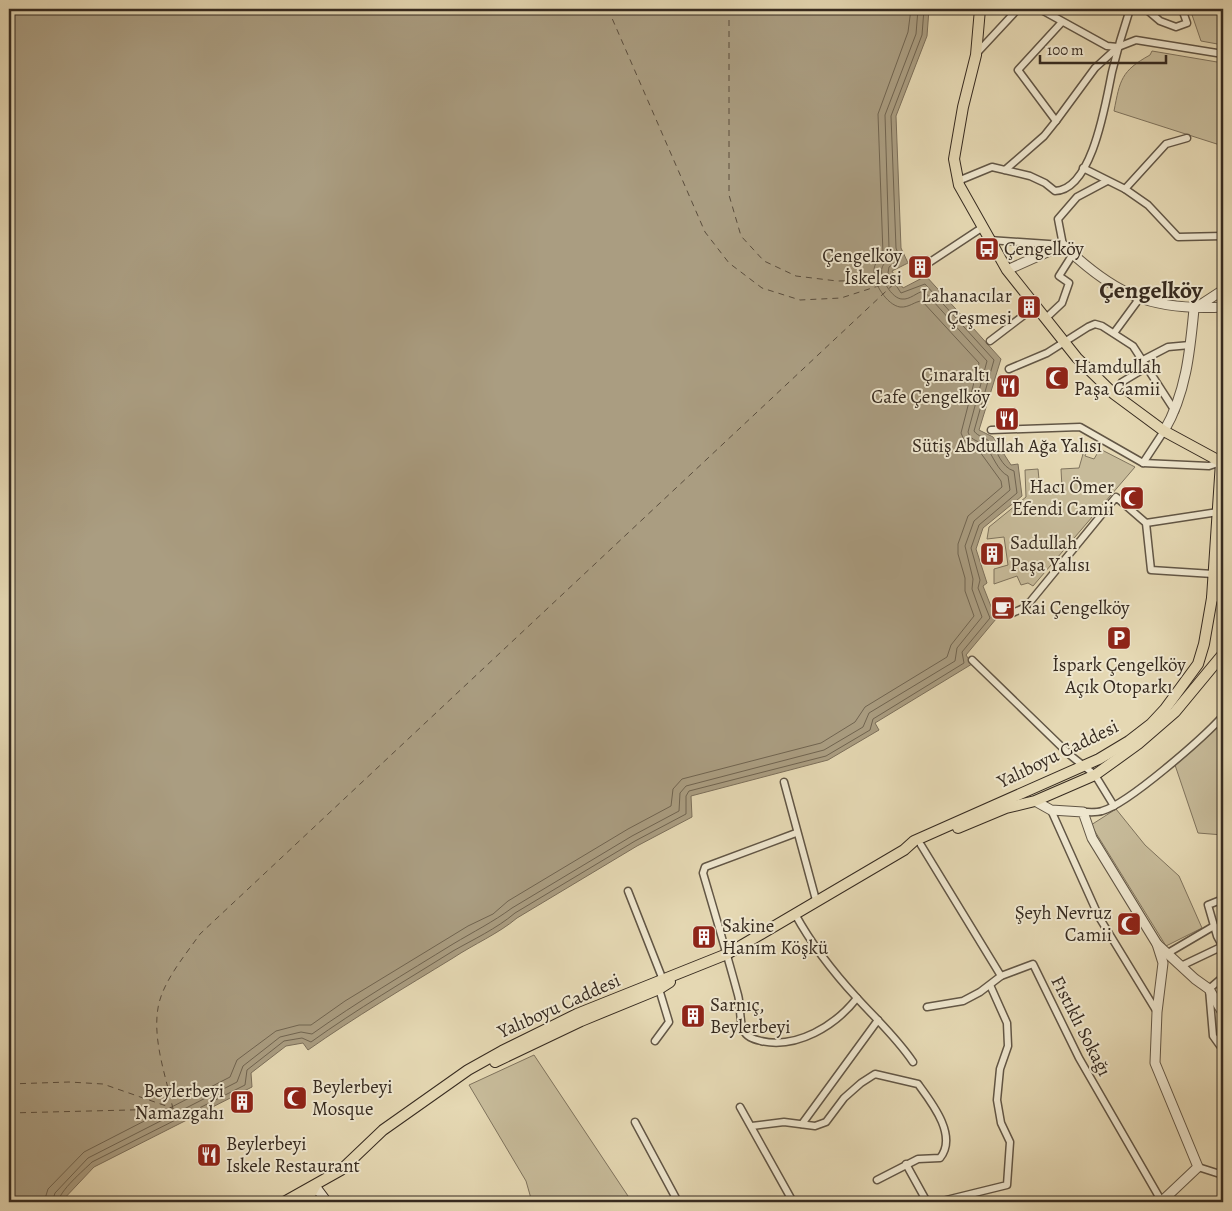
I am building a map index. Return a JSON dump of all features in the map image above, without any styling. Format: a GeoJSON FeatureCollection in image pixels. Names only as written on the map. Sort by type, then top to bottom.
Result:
{"type":"FeatureCollection","features":[{"type":"Feature","properties":{"kind":"main road"},"geometry":{"type":"LineString","coordinates":[[980,9],[976,55],[963,107],[954,159],[958,181],[982,227],[1008,270],[1077,358],[1114,394],[1164,431],[1222,463]]}},
{"type":"Feature","properties":{"kind":"main road","name":"Yalıboyu Caddesi"},"geometry":{"type":"LineString","coordinates":[[284,1202],[315,1186],[349,1164],[383,1130],[456,1081],[470,1076],[500,1059],[682,973],[728,954],[816,900],[904,850],[914,841],[1084,766],[1129,741],[1151,724],[1171,702],[1198,664],[1204,644],[1212,598],[1222,463]]}},
{"type":"Feature","properties":{"kind":"main road"},"geometry":{"type":"LineString","coordinates":[[1213,574],[1223,582]]}},
{"type":"Feature","properties":{"kind":"main road"},"geometry":{"type":"LineString","coordinates":[[1212,598],[1223,592]]}},
{"type":"Feature","properties":{"kind":"main road","name":"Yalıboyu Caddesi"},"geometry":{"type":"LineString","coordinates":[[904,850],[921,846],[1006,808],[1035,801],[1095,775],[1138,744],[1174,712],[1223,654]]}},
{"type":"Feature","properties":{"kind":"main road"},"geometry":{"type":"LineString","coordinates":[[301,1202],[309,1197],[315,1186]]}},
{"type":"Feature","properties":{"kind":"street"},"geometry":{"type":"LineString","coordinates":[[976,55],[1016,11],[1024,9]]}},
{"type":"Feature","properties":{"kind":"street"},"geometry":{"type":"LineString","coordinates":[[1040,9],[1107,46],[1118,47]]}},
{"type":"Feature","properties":{"kind":"street"},"geometry":{"type":"LineString","coordinates":[[958,181],[992,167],[1030,176],[1045,183],[1055,191],[1062,191],[1071,184],[1094,150],[1104,114],[1118,47],[1130,9]]}},
{"type":"Feature","properties":{"kind":"street"},"geometry":{"type":"LineString","coordinates":[[1146,9],[1160,21],[1176,27],[1187,23],[1182,9]]}},
{"type":"Feature","properties":{"kind":"street"},"geometry":{"type":"LineString","coordinates":[[1056,121],[1018,70],[1062,22]]}},
{"type":"Feature","properties":{"kind":"street"},"geometry":{"type":"LineString","coordinates":[[1005,170],[1044,136],[1094,68],[1118,47],[1136,40],[1223,54]]}},
{"type":"Feature","properties":{"kind":"street"},"geometry":{"type":"LineString","coordinates":[[1125,189],[1166,144],[1187,138]]}},
{"type":"Feature","properties":{"kind":"street"},"geometry":{"type":"LineString","coordinates":[[1083,168],[1125,189],[1148,205],[1178,237],[1223,236]]}},
{"type":"Feature","properties":{"kind":"street"},"geometry":{"type":"LineString","coordinates":[[1107,181],[1077,196],[1058,219],[1063,245],[1083,265],[1118,290],[1139,299],[1194,309],[1223,308]]}},
{"type":"Feature","properties":{"kind":"street"},"geometry":{"type":"LineString","coordinates":[[930,262],[982,227]]}},
{"type":"Feature","properties":{"kind":"street"},"geometry":{"type":"LineString","coordinates":[[989,240],[1063,245]]}},
{"type":"Feature","properties":{"kind":"street"},"geometry":{"type":"LineString","coordinates":[[1008,270],[1063,245]]}},
{"type":"Feature","properties":{"kind":"street"},"geometry":{"type":"LineString","coordinates":[[1045,319],[1062,303],[1069,284],[1059,276],[1073,254]]}},
{"type":"Feature","properties":{"kind":"street"},"geometry":{"type":"LineString","coordinates":[[1194,309],[1223,290]]}},
{"type":"Feature","properties":{"kind":"street"},"geometry":{"type":"LineString","coordinates":[[1114,333],[1139,299]]}},
{"type":"Feature","properties":{"kind":"street"},"geometry":{"type":"LineString","coordinates":[[990,341],[1036,306]]}},
{"type":"Feature","properties":{"kind":"street"},"geometry":{"type":"LineString","coordinates":[[1143,463],[1176,412],[1190,358],[1194,309]]}},
{"type":"Feature","properties":{"kind":"street"},"geometry":{"type":"LineString","coordinates":[[1009,369],[1047,353],[1095,324],[1114,333],[1133,346],[1176,412]]}},
{"type":"Feature","properties":{"kind":"street"},"geometry":{"type":"LineString","coordinates":[[1143,360],[1168,347],[1190,345]]}},
{"type":"Feature","properties":{"kind":"street"},"geometry":{"type":"LineString","coordinates":[[1114,394],[1122,382],[1147,367]]}},
{"type":"Feature","properties":{"kind":"street"},"geometry":{"type":"LineString","coordinates":[[991,430],[1080,427],[1143,463],[1209,466],[1222,463]]}},
{"type":"Feature","properties":{"kind":"street"},"geometry":{"type":"LineString","coordinates":[[1010,614],[1024,608],[1030,602],[1116,497],[1146,523],[1151,570],[1213,574]]}},
{"type":"Feature","properties":{"kind":"street"},"geometry":{"type":"LineString","coordinates":[[1146,523],[1218,512]]}},
{"type":"Feature","properties":{"kind":"street"},"geometry":{"type":"LineString","coordinates":[[972,660],[1070,755],[1095,775],[1114,806]]}},
{"type":"Feature","properties":{"kind":"street"},"geometry":{"type":"LineString","coordinates":[[1035,801],[1050,810],[1102,811],[1114,806],[1155,777],[1223,716]]}},
{"type":"Feature","properties":{"kind":"street"},"geometry":{"type":"LineString","coordinates":[[784,782],[796,833],[816,900]]}},
{"type":"Feature","properties":{"kind":"street"},"geometry":{"type":"LineString","coordinates":[[1050,810],[1099,917],[1157,1012]]}},
{"type":"Feature","properties":{"kind":"street"},"geometry":{"type":"LineString","coordinates":[[1083,812],[1092,838],[1157,944],[1163,963],[1157,1012],[1155,1063],[1198,1167],[1223,1175]]}},
{"type":"Feature","properties":{"kind":"street"},"geometry":{"type":"LineString","coordinates":[[796,833],[706,867],[703,873],[728,954],[738,996],[743,1029],[750,1039],[772,1044],[794,1042],[817,1032],[836,1019],[857,998]]}},
{"type":"Feature","properties":{"kind":"street"},"geometry":{"type":"LineString","coordinates":[[921,846],[1001,976]]}},
{"type":"Feature","properties":{"kind":"street"},"geometry":{"type":"LineString","coordinates":[[628,891],[661,984],[669,1022],[655,1041]]}},
{"type":"Feature","properties":{"kind":"street"},"geometry":{"type":"LineString","coordinates":[[1181,966],[1223,946],[1214,926],[1208,905],[1223,899]]}},
{"type":"Feature","properties":{"kind":"street"},"geometry":{"type":"LineString","coordinates":[[795,914],[811,943],[857,998],[902,1045],[913,1062]]}},
{"type":"Feature","properties":{"kind":"street"},"geometry":{"type":"LineString","coordinates":[[1168,953],[1214,926]]}},
{"type":"Feature","properties":{"kind":"street"},"geometry":{"type":"LineString","coordinates":[[1157,944],[1209,989],[1223,1013]]}},
{"type":"Feature","properties":{"kind":"street","name":"Fıstıklı Sokağı"},"geometry":{"type":"LineString","coordinates":[[927,1007],[962,1001],[990,985],[1001,976],[1033,964],[1079,1058],[1162,1202]]}},
{"type":"Feature","properties":{"kind":"street"},"geometry":{"type":"LineString","coordinates":[[1209,989],[1223,977]]}},
{"type":"Feature","properties":{"kind":"street"},"geometry":{"type":"LineString","coordinates":[[938,1202],[1007,1186],[1010,1142],[1001,1123],[997,1100],[1000,1069],[1008,1046],[1007,1023],[990,985]]}},
{"type":"Feature","properties":{"kind":"street"},"geometry":{"type":"LineString","coordinates":[[1209,989],[1213,1036],[1223,1050]]}},
{"type":"Feature","properties":{"kind":"street"},"geometry":{"type":"LineString","coordinates":[[802,1124],[878,1020]]}},
{"type":"Feature","properties":{"kind":"street"},"geometry":{"type":"LineString","coordinates":[[752,1126],[784,1122],[815,1126],[826,1122],[844,1098],[875,1074],[918,1084],[933,1104],[947,1136],[946,1150],[940,1158],[918,1159],[877,1180]]}},
{"type":"Feature","properties":{"kind":"street"},"geometry":{"type":"LineString","coordinates":[[740,1107],[793,1202]]}},
{"type":"Feature","properties":{"kind":"street"},"geometry":{"type":"LineString","coordinates":[[636,1122],[678,1202]]}},
{"type":"Feature","properties":{"kind":"street"},"geometry":{"type":"LineString","coordinates":[[906,1164],[927,1202]]}},
{"type":"Feature","properties":{"kind":"street"},"geometry":{"type":"LineString","coordinates":[[1162,1202],[1198,1167]]}},
{"type":"Feature","properties":{"kind":"street"},"geometry":{"type":"LineString","coordinates":[[315,1186],[327,1202]]}},
{"type":"Feature","properties":{"kind":"shaded area"},"geometry":{"type":"Polygon","coordinates":[[[1190,9],[1223,9],[1223,45],[1201,41],[1190,9]]]}},
{"type":"Feature","properties":{"kind":"shaded area"},"geometry":{"type":"Polygon","coordinates":[[[1152,51],[1223,63],[1223,146],[1114,111],[1123,77],[1133,66],[1150,55],[1152,51]]]}},
{"type":"Feature","properties":{"kind":"shaded area"},"geometry":{"type":"Polygon","coordinates":[[[1085,447],[1088,448],[1085,456],[1094,459],[1100,449],[1135,467],[1033,586],[1028,583],[1021,585],[1017,576],[994,584],[994,569],[1008,565],[1004,537],[987,539],[989,527],[1026,497],[1025,470],[1038,469],[1040,490],[1062,488],[1061,469],[1079,468],[1085,447]]]}},
{"type":"Feature","properties":{"kind":"shaded area"},"geometry":{"type":"Polygon","coordinates":[[[1223,715],[1223,835],[1198,833],[1173,759],[1223,715]]]}},
{"type":"Feature","properties":{"kind":"shaded area"},"geometry":{"type":"Polygon","coordinates":[[[1116,809],[1145,845],[1179,876],[1202,928],[1166,946],[1091,825],[1116,809]]]}},
{"type":"Feature","properties":{"kind":"shaded area"},"geometry":{"type":"Polygon","coordinates":[[[534,1055],[632,1202],[532,1202],[526,1181],[469,1085],[534,1055]]]}},
{"type":"Feature","properties":{"kind":"water"},"geometry":{"type":"Polygon","coordinates":[[[9,9],[929,9],[927,36],[896,116],[901,248],[908,263],[892,271],[903,288],[926,276],[1001,359],[979,430],[993,437],[1011,465],[1018,464],[1022,496],[983,528],[976,549],[987,583],[983,586],[996,619],[966,655],[972,664],[875,723],[879,730],[828,760],[691,796],[692,817],[637,846],[517,918],[362,1014],[308,1050],[303,1043],[286,1046],[251,1073],[252,1087],[94,1167],[61,1202],[9,1202],[9,9]]]}},
{"type":"Feature","properties":{"kind":"ferry route"},"geometry":{"type":"LineString","coordinates":[[608,9],[705,232],[729,263],[762,288],[800,300],[841,298],[897,280]]}},
{"type":"Feature","properties":{"kind":"ferry route"},"geometry":{"type":"LineString","coordinates":[[729,9],[729,195],[741,236],[764,261],[796,276],[837,281],[895,280]]}},
{"type":"Feature","properties":{"kind":"ferry route"},"geometry":{"type":"LineString","coordinates":[[173,1109],[158,1043],[157,1016],[159,1003],[171,976],[200,934],[898,280]]}},
{"type":"Feature","properties":{"kind":"ferry route"},"geometry":{"type":"LineString","coordinates":[[9,1084],[69,1082],[103,1084],[172,1108]]}},
{"type":"Feature","properties":{"kind":"ferry route"},"geometry":{"type":"LineString","coordinates":[[9,1113],[170,1109]]}},
{"type":"Feature","properties":{"kind":"place","name":"Çengelköy"},"geometry":{"type":"Point","coordinates":[987,249]}},
{"type":"Feature","properties":{"kind":"place","name":"Çengelköy İskelesi"},"geometry":{"type":"Point","coordinates":[920,267]}},
{"type":"Feature","properties":{"kind":"place","name":"Lahanacılar Çeşmesi"},"geometry":{"type":"Point","coordinates":[1029,307]}},
{"type":"Feature","properties":{"kind":"place","name":"Hamdullah Paşa Camii"},"geometry":{"type":"Point","coordinates":[1057,378]}},
{"type":"Feature","properties":{"kind":"place","name":"Çınaraltı Cafe Çengelköy"},"geometry":{"type":"Point","coordinates":[1008,386]}},
{"type":"Feature","properties":{"kind":"place","name":"Sütiş Abdullah Ağa Yalısı"},"geometry":{"type":"Point","coordinates":[1007,419]}},
{"type":"Feature","properties":{"kind":"place","name":"Hacı Ömer Efendi Camii"},"geometry":{"type":"Point","coordinates":[1132,498]}},
{"type":"Feature","properties":{"kind":"place","name":"Sadullah Paşa Yalısı"},"geometry":{"type":"Point","coordinates":[992,554]}},
{"type":"Feature","properties":{"kind":"place","name":"Kai Çengelköy"},"geometry":{"type":"Point","coordinates":[1003,608]}},
{"type":"Feature","properties":{"kind":"place","name":"İspark Çengelköy Açık Otoparkı"},"geometry":{"type":"Point","coordinates":[1119,638]}},
{"type":"Feature","properties":{"kind":"place","name":"Şeyh Nevruz Camii"},"geometry":{"type":"Point","coordinates":[1129,924]}},
{"type":"Feature","properties":{"kind":"place","name":"Sakine Hanım Köşkü"},"geometry":{"type":"Point","coordinates":[704,937]}},
{"type":"Feature","properties":{"kind":"place","name":"Sarnıç, Beylerbeyi"},"geometry":{"type":"Point","coordinates":[693,1016]}},
{"type":"Feature","properties":{"kind":"place","name":"Beylerbeyi Mosque"},"geometry":{"type":"Point","coordinates":[295,1098]}},
{"type":"Feature","properties":{"kind":"place","name":"Beylerbeyi Namazgahı"},"geometry":{"type":"Point","coordinates":[242,1102]}},
{"type":"Feature","properties":{"kind":"place","name":"Beylerbeyi Iskele Restaurant"},"geometry":{"type":"Point","coordinates":[209,1155]}},
{"type":"Feature","properties":{"kind":"district","name":"Çengelköy"},"geometry":{"type":"Point","coordinates":[1151,290]}}]}
